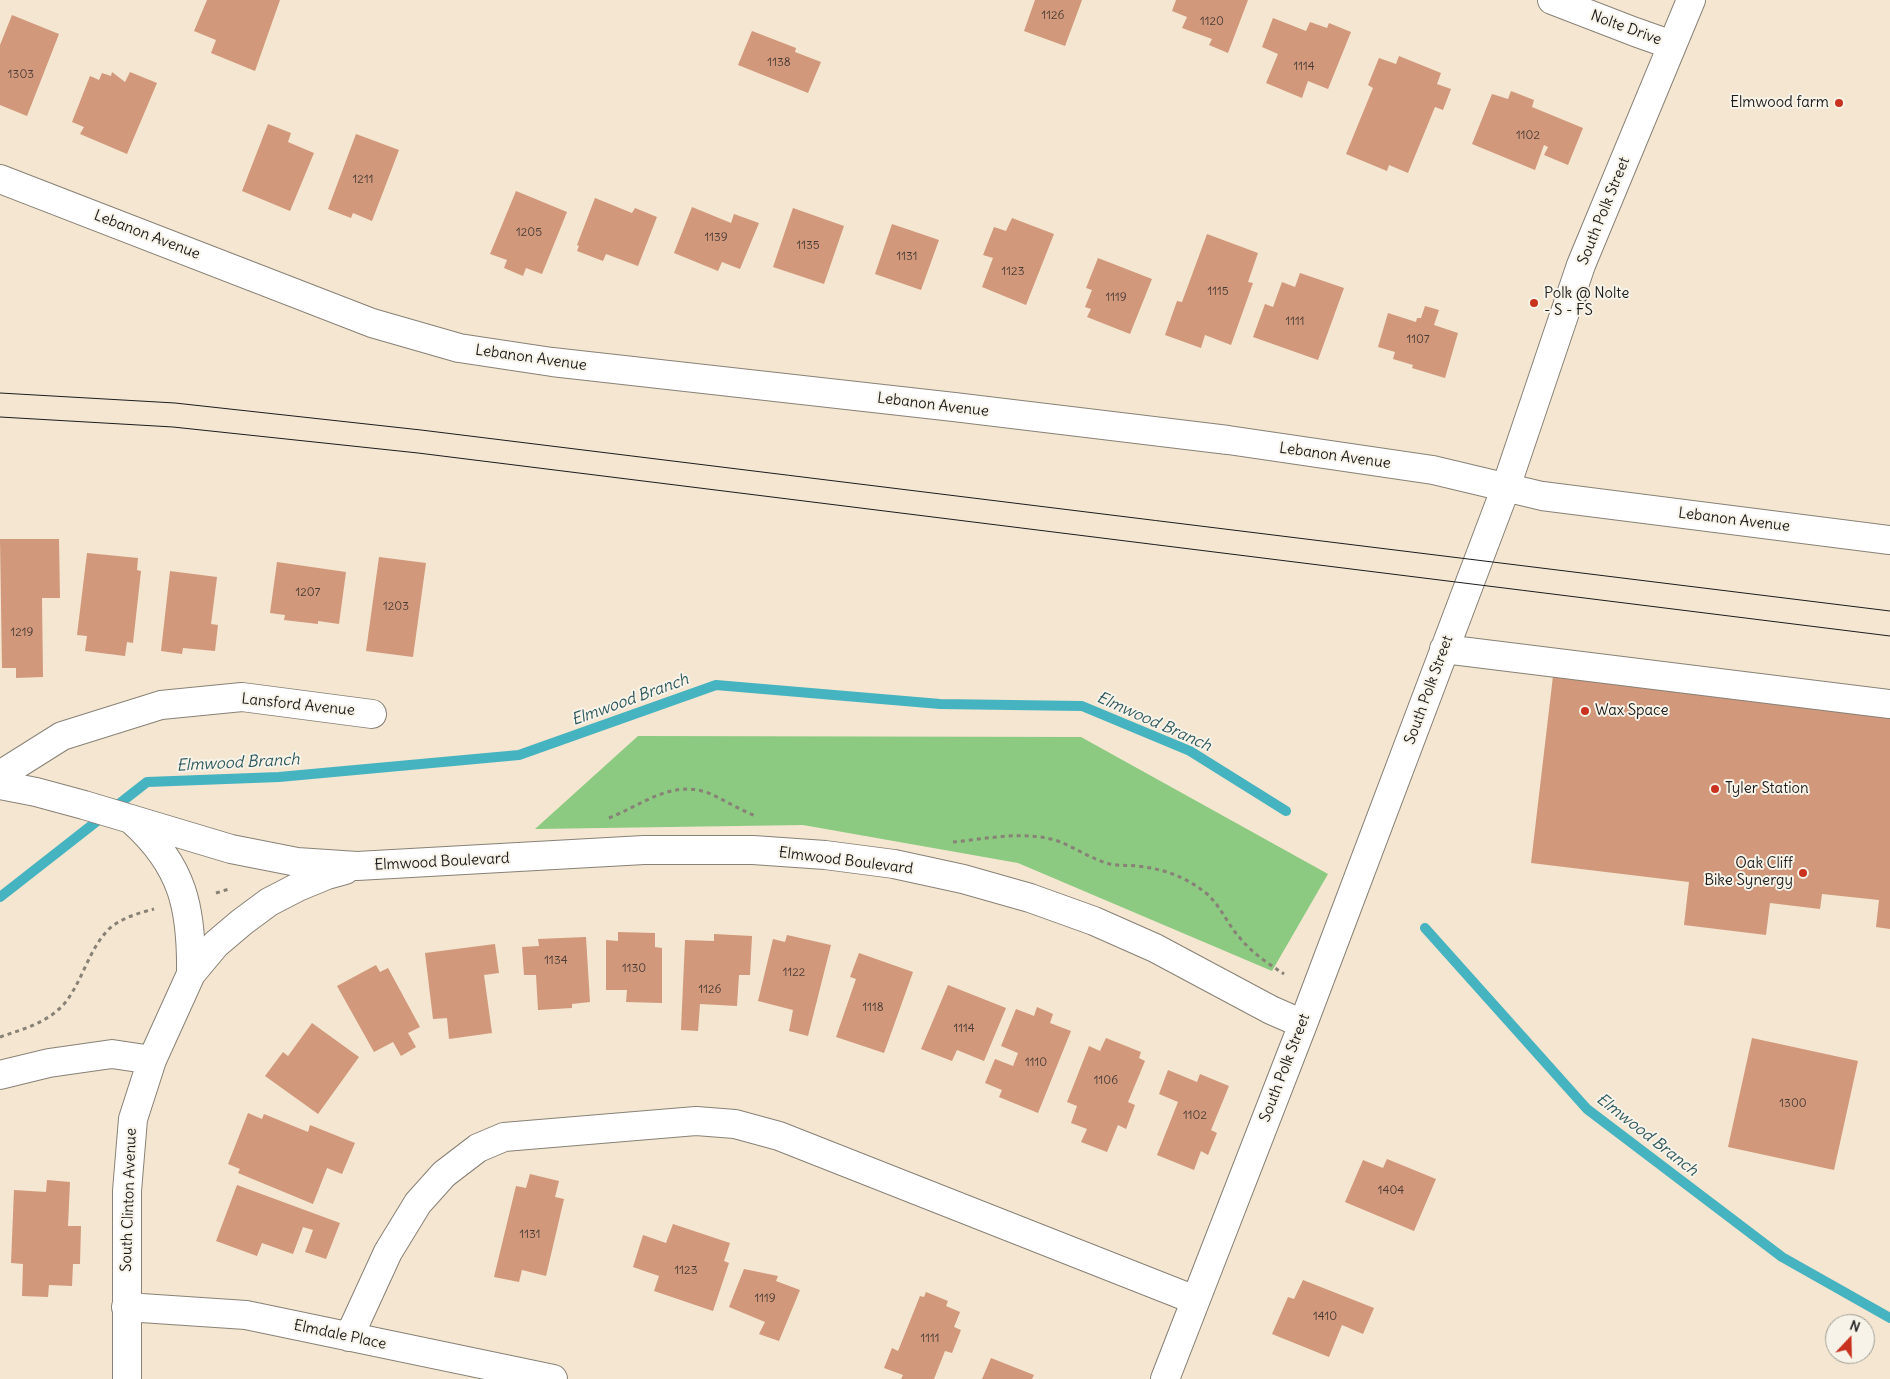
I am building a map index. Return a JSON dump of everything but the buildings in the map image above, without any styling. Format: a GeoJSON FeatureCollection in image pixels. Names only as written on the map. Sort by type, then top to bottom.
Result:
{"type":"FeatureCollection","features":[{"type":"Feature","properties":{"kind":"street","name":"Nolte Drive"},"geometry":{"type":"LineString","coordinates":[[1552,0],[1672,45]]}},
{"type":"Feature","properties":{"kind":"street","name":"South Polk Street"},"geometry":{"type":"LineString","coordinates":[[1165,1379],[1303,1024],[1506,487],[1581,265],[1691,0]]}},
{"type":"Feature","properties":{"kind":"street","name":"Lebanon Avenue"},"geometry":{"type":"LineString","coordinates":[[0,179],[372,323],[459,348],[552,362],[1228,440],[1433,470],[1542,496],[1890,540]]}},
{"type":"Feature","properties":{"kind":"street"},"geometry":{"type":"LineString","coordinates":[[1444,649],[1890,704]]}},
{"type":"Feature","properties":{"kind":"street","name":"Lansford Avenue"},"geometry":{"type":"LineString","coordinates":[[0,775],[62,736],[160,705],[242,697],[372,714]]}},
{"type":"Feature","properties":{"kind":"street"},"geometry":{"type":"LineString","coordinates":[[0,786],[84,804],[128,817],[152,838],[165,855],[176,875],[185,900],[192,946],[191,974]]}},
{"type":"Feature","properties":{"kind":"street","name":"Elmwood Boulevard"},"geometry":{"type":"LineString","coordinates":[[128,817],[249,854],[297,862],[357,866],[644,850],[753,850],[825,855],[894,864],[963,879],[1030,898],[1094,921],[1155,948],[1271,1010],[1303,1024]]}},
{"type":"Feature","properties":{"kind":"street","name":"Elmwood Boulevard"},"geometry":{"type":"LineString","coordinates":[[191,974],[216,944],[269,902],[327,875],[357,866]]}},
{"type":"Feature","properties":{"kind":"street","name":"South Clinton Avenue"},"geometry":{"type":"LineString","coordinates":[[127,1379],[127,1190],[133,1120],[152,1060],[191,974]]}},
{"type":"Feature","properties":{"kind":"street"},"geometry":{"type":"LineString","coordinates":[[0,1074],[49,1063],[112,1054],[152,1060]]}},
{"type":"Feature","properties":{"kind":"street"},"geometry":{"type":"LineString","coordinates":[[349,1337],[388,1252],[418,1203],[444,1174],[478,1148],[504,1137],[696,1121],[736,1124],[779,1136],[1196,1300]]}},
{"type":"Feature","properties":{"kind":"street","name":"Elmdale Place"},"geometry":{"type":"LineString","coordinates":[[126,1307],[246,1314],[553,1379]]}},
{"type":"Feature","properties":{"kind":"path"},"geometry":{"type":"LineString","coordinates":[[214,893],[231,889],[235,885]]}},
{"type":"Feature","properties":{"kind":"path"},"geometry":{"type":"LineString","coordinates":[[0,1037],[39,1024],[63,1004],[81,977],[96,946],[110,928],[132,916],[158,908]]}},
{"type":"Feature","properties":{"kind":"green space"},"geometry":{"type":"Polygon","coordinates":[[[638,736],[1081,737],[1328,874],[1272,971],[1018,863],[803,825],[535,829],[638,736]]]}},
{"type":"Feature","properties":{"kind":"waterway","name":"Elmwood Branch"},"geometry":{"type":"LineString","coordinates":[[0,897],[147,782],[279,777],[519,755],[716,685],[940,704],[1082,706],[1190,751],[1286,811]]}},
{"type":"Feature","properties":{"kind":"waterway","name":"Elmwood Branch"},"geometry":{"type":"LineString","coordinates":[[1425,928],[1587,1109],[1782,1257],[1890,1318]]}},
{"type":"Feature","properties":{"kind":"tram line"},"geometry":{"type":"LineString","coordinates":[[0,393],[175,403],[421,430],[1890,611]]}},
{"type":"Feature","properties":{"kind":"tram line"},"geometry":{"type":"LineString","coordinates":[[0,417],[173,427],[418,453],[1890,636]]}},
{"type":"Feature","properties":{"kind":"place","name":"Elmwood farm"},"geometry":{"type":"Point","coordinates":[1839,103]}},
{"type":"Feature","properties":{"kind":"place","name":"Polk @ Nolte - S - FS"},"geometry":{"type":"Point","coordinates":[1534,303]}},
{"type":"Feature","properties":{"kind":"place","name":"Wax Space"},"geometry":{"type":"Point","coordinates":[1585,711]}},
{"type":"Feature","properties":{"kind":"place","name":"Tyler Station"},"geometry":{"type":"Point","coordinates":[1715,789]}},
{"type":"Feature","properties":{"kind":"place","name":"Oak Cliff Bike Synergy"},"geometry":{"type":"Point","coordinates":[1803,873]}}]}
